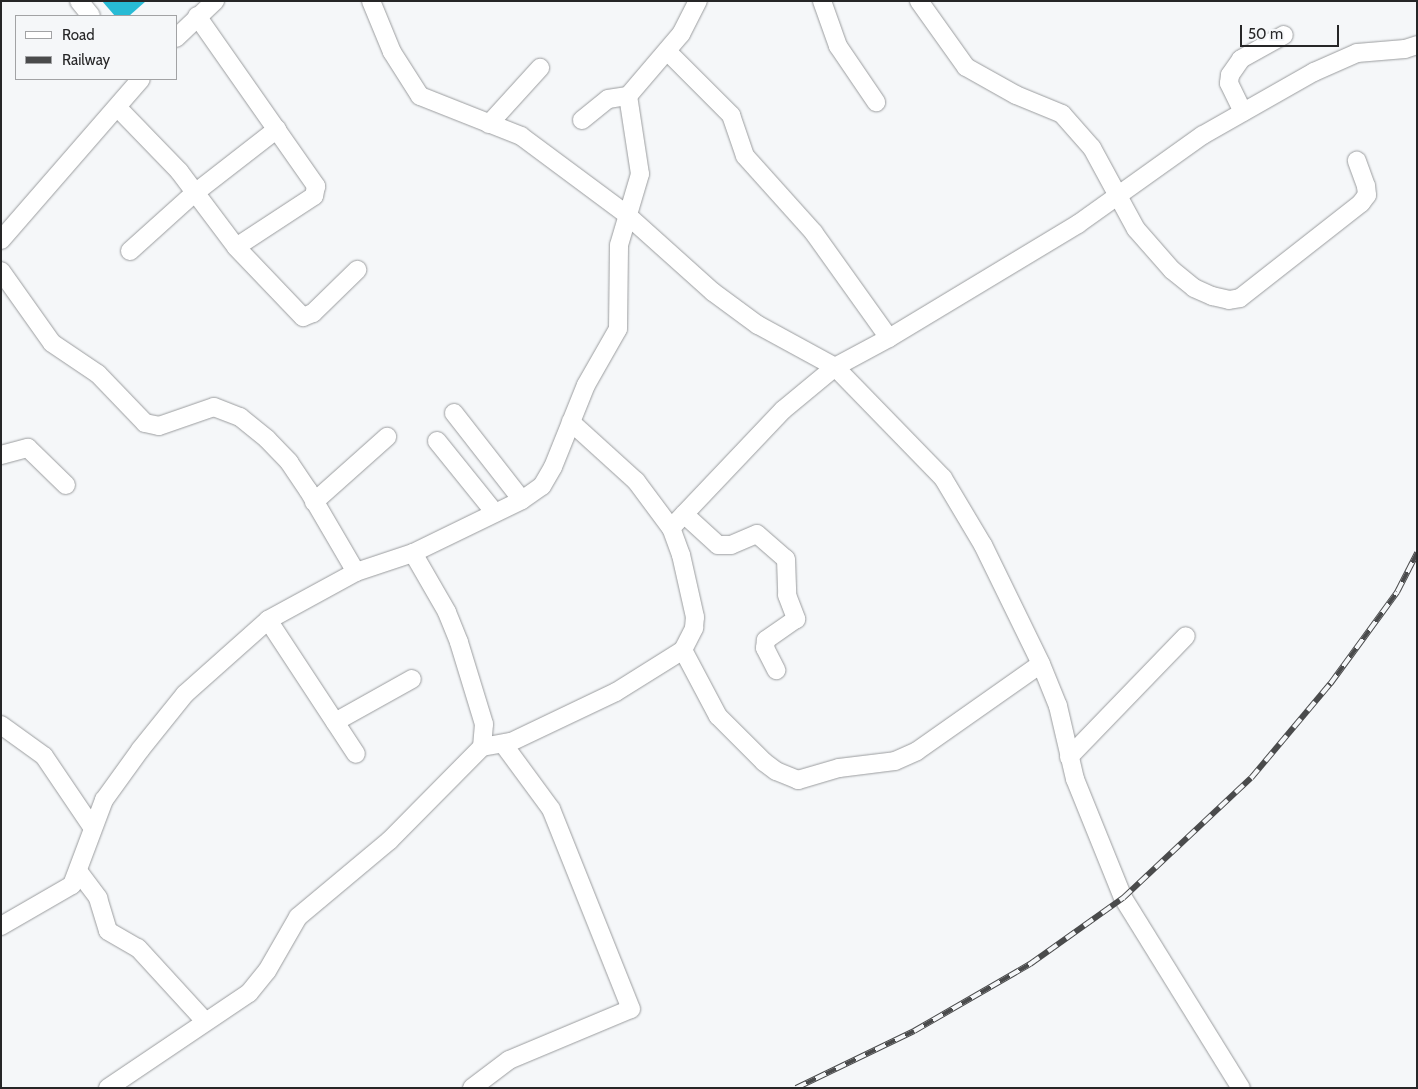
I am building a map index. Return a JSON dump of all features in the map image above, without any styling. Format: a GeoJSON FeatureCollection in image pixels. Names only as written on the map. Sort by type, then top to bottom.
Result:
{"type":"FeatureCollection","features":[{"type":"Feature","properties":{"kind":"street"},"geometry":{"type":"LineString","coordinates":[[79,1],[90,15]]}},
{"type":"Feature","properties":{"kind":"street"},"geometry":{"type":"LineString","coordinates":[[178,36],[215,1]]}},
{"type":"Feature","properties":{"kind":"street"},"geometry":{"type":"LineString","coordinates":[[371,1],[392,52],[420,96],[521,136],[626,214],[648,236],[736,309],[758,325],[835,367],[943,478],[982,546],[1041,664],[1058,706],[1069,757],[1123,898],[1242,1088]]}},
{"type":"Feature","properties":{"kind":"street"},"geometry":{"type":"LineString","coordinates":[[582,120],[608,99],[628,96],[681,34],[698,1]]}},
{"type":"Feature","properties":{"kind":"street"},"geometry":{"type":"LineString","coordinates":[[822,1],[838,46],[876,102]]}},
{"type":"Feature","properties":{"kind":"street"},"geometry":{"type":"LineString","coordinates":[[925,3],[966,67],[1016,96],[1062,114],[1092,148],[1117,198],[1136,229],[1172,270],[1194,288],[1229,300],[1240,298],[1252,290],[1361,202],[1366,195],[1366,186],[1357,161]]}},
{"type":"Feature","properties":{"kind":"street"},"geometry":{"type":"LineString","coordinates":[[197,16],[305,168],[316,192],[236,247]]}},
{"type":"Feature","properties":{"kind":"street"},"geometry":{"type":"LineString","coordinates":[[1243,112],[1229,83],[1230,75],[1242,59],[1284,35]]}},
{"type":"Feature","properties":{"kind":"street"},"geometry":{"type":"LineString","coordinates":[[671,528],[783,410],[835,367],[889,338],[1117,198],[1204,135],[1314,72],[1357,54],[1405,49],[1417,45]]}},
{"type":"Feature","properties":{"kind":"street"},"geometry":{"type":"LineString","coordinates":[[667,51],[731,115],[745,156],[814,233],[889,338]]}},
{"type":"Feature","properties":{"kind":"street"},"geometry":{"type":"LineString","coordinates":[[489,124],[540,68]]}},
{"type":"Feature","properties":{"kind":"street"},"geometry":{"type":"LineString","coordinates":[[1,240],[118,108],[140,80]]}},
{"type":"Feature","properties":{"kind":"street"},"geometry":{"type":"LineString","coordinates":[[1,926],[68,890],[78,871],[92,827],[112,788],[185,694],[268,620],[356,572],[413,553],[522,500],[536,492],[548,478],[586,385],[618,329],[617,258],[626,214],[634,200],[640,174],[628,96]]}},
{"type":"Feature","properties":{"kind":"street"},"geometry":{"type":"LineString","coordinates":[[118,108],[197,192],[236,247],[303,317],[312,314],[357,270]]}},
{"type":"Feature","properties":{"kind":"street"},"geometry":{"type":"LineString","coordinates":[[130,251],[197,192],[277,129]]}},
{"type":"Feature","properties":{"kind":"street"},"geometry":{"type":"LineString","coordinates":[[1,271],[52,343],[98,374],[138,419],[152,426],[159,426],[205,408],[224,408],[267,439],[289,462],[356,572]]}},
{"type":"Feature","properties":{"kind":"street"},"geometry":{"type":"LineString","coordinates":[[454,413],[522,500]]}},
{"type":"Feature","properties":{"kind":"street"},"geometry":{"type":"LineString","coordinates":[[482,746],[504,745],[616,692],[683,650],[691,640],[695,617],[681,555],[671,528],[636,481],[571,422]]}},
{"type":"Feature","properties":{"kind":"street"},"geometry":{"type":"LineString","coordinates":[[314,502],[387,437]]}},
{"type":"Feature","properties":{"kind":"street"},"geometry":{"type":"LineString","coordinates":[[437,441],[495,513]]}},
{"type":"Feature","properties":{"kind":"street"},"geometry":{"type":"LineString","coordinates":[[1,455],[28,448],[66,485]]}},
{"type":"Feature","properties":{"kind":"street"},"geometry":{"type":"LineString","coordinates":[[684,514],[718,545],[731,545],[757,534],[786,559],[787,595],[796,619],[766,640],[765,648],[776,670]]}},
{"type":"Feature","properties":{"kind":"street"},"geometry":{"type":"LineString","coordinates":[[108,1088],[249,993],[267,971],[298,917],[389,841],[482,746],[484,724],[459,642],[447,612],[413,553]]}},
{"type":"Feature","properties":{"kind":"street"},"geometry":{"type":"LineString","coordinates":[[268,620],[356,754]]}},
{"type":"Feature","properties":{"kind":"street"},"geometry":{"type":"LineString","coordinates":[[1069,757],[1186,636]]}},
{"type":"Feature","properties":{"kind":"street"},"geometry":{"type":"LineString","coordinates":[[683,650],[718,716],[776,772],[798,780],[839,768],[895,761],[917,751],[1041,664]]}},
{"type":"Feature","properties":{"kind":"street"},"geometry":{"type":"LineString","coordinates":[[335,722],[412,679]]}},
{"type":"Feature","properties":{"kind":"street"},"geometry":{"type":"LineString","coordinates":[[1,725],[44,756],[92,827]]}},
{"type":"Feature","properties":{"kind":"street"},"geometry":{"type":"LineString","coordinates":[[472,1088],[509,1060],[631,1009],[551,809],[504,745]]}},
{"type":"Feature","properties":{"kind":"street"},"geometry":{"type":"LineString","coordinates":[[78,871],[98,898],[108,931],[138,948],[205,1021]]}},
{"type":"Feature","properties":{"kind":"water"},"geometry":{"type":"Polygon","coordinates":[[[102,1],[146,1],[130,15],[114,15],[102,1]]]}},
{"type":"Feature","properties":{"kind":"railway"},"geometry":{"type":"LineString","coordinates":[[796,1088],[914,1031],[1030,964],[1123,898],[1251,778],[1330,684],[1397,592],[1417,553]]}}]}
